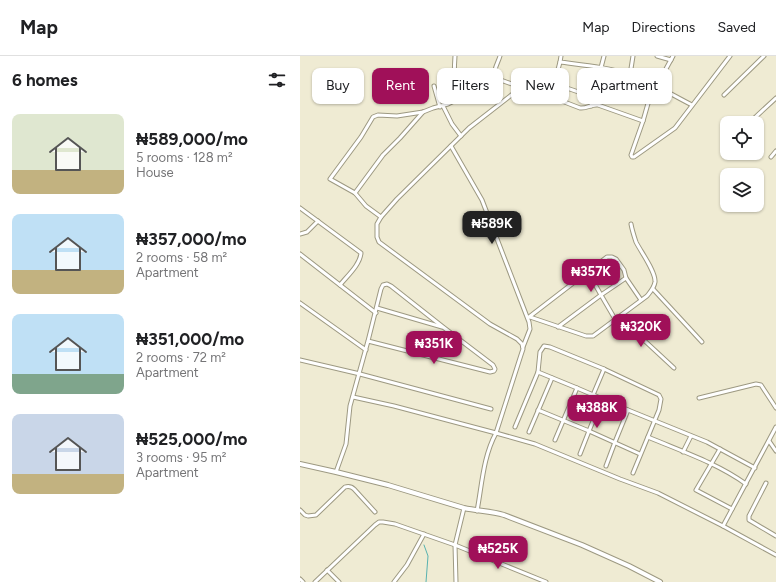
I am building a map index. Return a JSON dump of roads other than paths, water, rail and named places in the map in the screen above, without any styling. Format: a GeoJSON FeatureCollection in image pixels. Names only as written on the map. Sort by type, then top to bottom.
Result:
{"type":"FeatureCollection","features":[{"type":"Feature","properties":{"kind":"street"},"geometry":{"type":"LineString","coordinates":[[454,68],[455,56]]}},
{"type":"Feature","properties":{"kind":"street"},"geometry":{"type":"LineString","coordinates":[[495,68],[500,56]]}},
{"type":"Feature","properties":{"kind":"street"},"geometry":{"type":"LineString","coordinates":[[561,56],[555,83],[577,92]]}},
{"type":"Feature","properties":{"kind":"street"},"geometry":{"type":"LineString","coordinates":[[560,62],[600,68],[604,56]]}},
{"type":"Feature","properties":{"kind":"street"},"geometry":{"type":"LineString","coordinates":[[631,68],[634,56]]}},
{"type":"Feature","properties":{"kind":"street"},"geometry":{"type":"LineString","coordinates":[[657,56],[671,60]]}},
{"type":"Feature","properties":{"kind":"street"},"geometry":{"type":"LineString","coordinates":[[667,68],[673,56]]}},
{"type":"Feature","properties":{"kind":"street"},"geometry":{"type":"LineString","coordinates":[[648,104],[631,155],[632,157],[675,128],[730,56]]}},
{"type":"Feature","properties":{"kind":"street"},"geometry":{"type":"LineString","coordinates":[[724,95],[764,56]]}},
{"type":"Feature","properties":{"kind":"street"},"geometry":{"type":"LineString","coordinates":[[434,86],[441,106],[461,136]]}},
{"type":"Feature","properties":{"kind":"street"},"geometry":{"type":"LineString","coordinates":[[511,94],[469,128],[397,199],[381,217],[378,224],[377,236],[379,242],[490,324],[517,340],[522,344],[522,349]]}},
{"type":"Feature","properties":{"kind":"street"},"geometry":{"type":"LineString","coordinates":[[672,95],[692,105]]}},
{"type":"Feature","properties":{"kind":"street"},"geometry":{"type":"LineString","coordinates":[[757,116],[776,98]]}},
{"type":"Feature","properties":{"kind":"street"},"geometry":{"type":"LineString","coordinates":[[381,217],[366,206],[355,193],[330,179],[361,137],[372,117],[378,115],[397,116],[423,112],[448,104]]}},
{"type":"Feature","properties":{"kind":"street"},"geometry":{"type":"LineString","coordinates":[[569,104],[580,108],[588,108],[598,105],[643,121]]}},
{"type":"Feature","properties":{"kind":"street"},"geometry":{"type":"LineString","coordinates":[[355,193],[383,155],[423,112]]}},
{"type":"Feature","properties":{"kind":"street"},"geometry":{"type":"LineString","coordinates":[[451,146],[482,200],[529,318],[530,325],[530,329],[522,349],[496,433],[491,442],[477,511]]}},
{"type":"Feature","properties":{"kind":"street"},"geometry":{"type":"LineString","coordinates":[[771,157],[776,151]]}},
{"type":"Feature","properties":{"kind":"street"},"geometry":{"type":"LineString","coordinates":[[300,208],[361,253],[358,262],[340,285]]}},
{"type":"Feature","properties":{"kind":"street"},"geometry":{"type":"LineString","coordinates":[[300,234],[307,232],[318,221]]}},
{"type":"Feature","properties":{"kind":"street"},"geometry":{"type":"LineString","coordinates":[[529,318],[590,337],[594,336],[653,290],[655,282],[654,276],[633,234],[631,224]]}},
{"type":"Feature","properties":{"kind":"street"},"geometry":{"type":"LineString","coordinates":[[300,254],[376,313]]}},
{"type":"Feature","properties":{"kind":"street"},"geometry":{"type":"LineString","coordinates":[[529,318],[608,257],[616,258],[624,270],[626,278],[641,300]]}},
{"type":"Feature","properties":{"kind":"street"},"geometry":{"type":"LineString","coordinates":[[588,272],[615,320]]}},
{"type":"Feature","properties":{"kind":"street"},"geometry":{"type":"LineString","coordinates":[[558,327],[626,278]]}},
{"type":"Feature","properties":{"kind":"street"},"geometry":{"type":"LineString","coordinates":[[336,472],[346,444],[350,406],[360,374],[368,341],[376,313],[381,289],[384,285],[387,284],[493,365],[495,369],[494,371],[490,372],[368,341]]}},
{"type":"Feature","properties":{"kind":"street"},"geometry":{"type":"LineString","coordinates":[[653,290],[702,342]]}},
{"type":"Feature","properties":{"kind":"street"},"geometry":{"type":"LineString","coordinates":[[300,303],[366,350]]}},
{"type":"Feature","properties":{"kind":"street"},"geometry":{"type":"LineString","coordinates":[[377,308],[443,327]]}},
{"type":"Feature","properties":{"kind":"street"},"geometry":{"type":"LineString","coordinates":[[619,317],[674,368]]}},
{"type":"Feature","properties":{"kind":"street"},"geometry":{"type":"LineString","coordinates":[[515,427],[538,372],[540,352],[544,346],[550,347],[604,369],[660,395],[661,401],[658,410],[633,473]]}},
{"type":"Feature","properties":{"kind":"street"},"geometry":{"type":"LineString","coordinates":[[300,360],[360,374],[491,409]]}},
{"type":"Feature","properties":{"kind":"street"},"geometry":{"type":"LineString","coordinates":[[593,395],[604,369]]}},
{"type":"Feature","properties":{"kind":"street"},"geometry":{"type":"LineString","coordinates":[[538,372],[707,442],[755,468]]}},
{"type":"Feature","properties":{"kind":"street"},"geometry":{"type":"LineString","coordinates":[[528,432],[552,378]]}},
{"type":"Feature","properties":{"kind":"street"},"geometry":{"type":"LineString","coordinates":[[699,398],[756,384],[760,385],[776,408]]}},
{"type":"Feature","properties":{"kind":"street"},"geometry":{"type":"LineString","coordinates":[[555,440],[577,388]]}},
{"type":"Feature","properties":{"kind":"street"},"geometry":{"type":"LineString","coordinates":[[353,397],[394,406],[535,444],[658,493],[776,555]]}},
{"type":"Feature","properties":{"kind":"street"},"geometry":{"type":"LineString","coordinates":[[580,454],[602,399]]}},
{"type":"Feature","properties":{"kind":"street"},"geometry":{"type":"LineString","coordinates":[[538,410],[589,430],[640,454]]}},
{"type":"Feature","properties":{"kind":"street"},"geometry":{"type":"LineString","coordinates":[[606,466],[628,410]]}},
{"type":"Feature","properties":{"kind":"street"},"geometry":{"type":"LineString","coordinates":[[723,526],[776,427]]}},
{"type":"Feature","properties":{"kind":"street"},"geometry":{"type":"LineString","coordinates":[[683,452],[691,436]]}},
{"type":"Feature","properties":{"kind":"street"},"geometry":{"type":"LineString","coordinates":[[648,437],[711,464],[738,478],[746,484]]}},
{"type":"Feature","properties":{"kind":"street"},"geometry":{"type":"LineString","coordinates":[[769,440],[776,451]]}},
{"type":"Feature","properties":{"kind":"street"},"geometry":{"type":"LineString","coordinates":[[720,449],[696,490],[732,509]]}},
{"type":"Feature","properties":{"kind":"street"},"geometry":{"type":"LineString","coordinates":[[300,464],[410,491],[464,508],[477,511],[494,512],[504,515],[582,544],[660,582]]}},
{"type":"Feature","properties":{"kind":"street"},"geometry":{"type":"LineString","coordinates":[[766,483],[749,516],[749,520],[776,535]]}},
{"type":"Feature","properties":{"kind":"street"},"geometry":{"type":"LineString","coordinates":[[300,510],[308,516],[316,515],[345,487],[349,486],[352,487],[375,512]]}},
{"type":"Feature","properties":{"kind":"street"},"geometry":{"type":"LineString","coordinates":[[456,582],[455,545],[464,508]]}},
{"type":"Feature","properties":{"kind":"street"},"geometry":{"type":"LineString","coordinates":[[315,582],[379,522],[387,522],[455,545],[546,582]]}},
{"type":"Feature","properties":{"kind":"street"},"geometry":{"type":"LineString","coordinates":[[394,582],[407,565],[424,534]]}},
{"type":"Feature","properties":{"kind":"street"},"geometry":{"type":"LineString","coordinates":[[327,570],[339,582]]}},
{"type":"Feature","properties":{"kind":"street"},"geometry":{"type":"LineString","coordinates":[[300,579],[303,582]]}},
{"type":"Feature","properties":{"kind":"waterway"},"geometry":{"type":"LineString","coordinates":[[424,545],[428,556],[426,582]]}}]}
